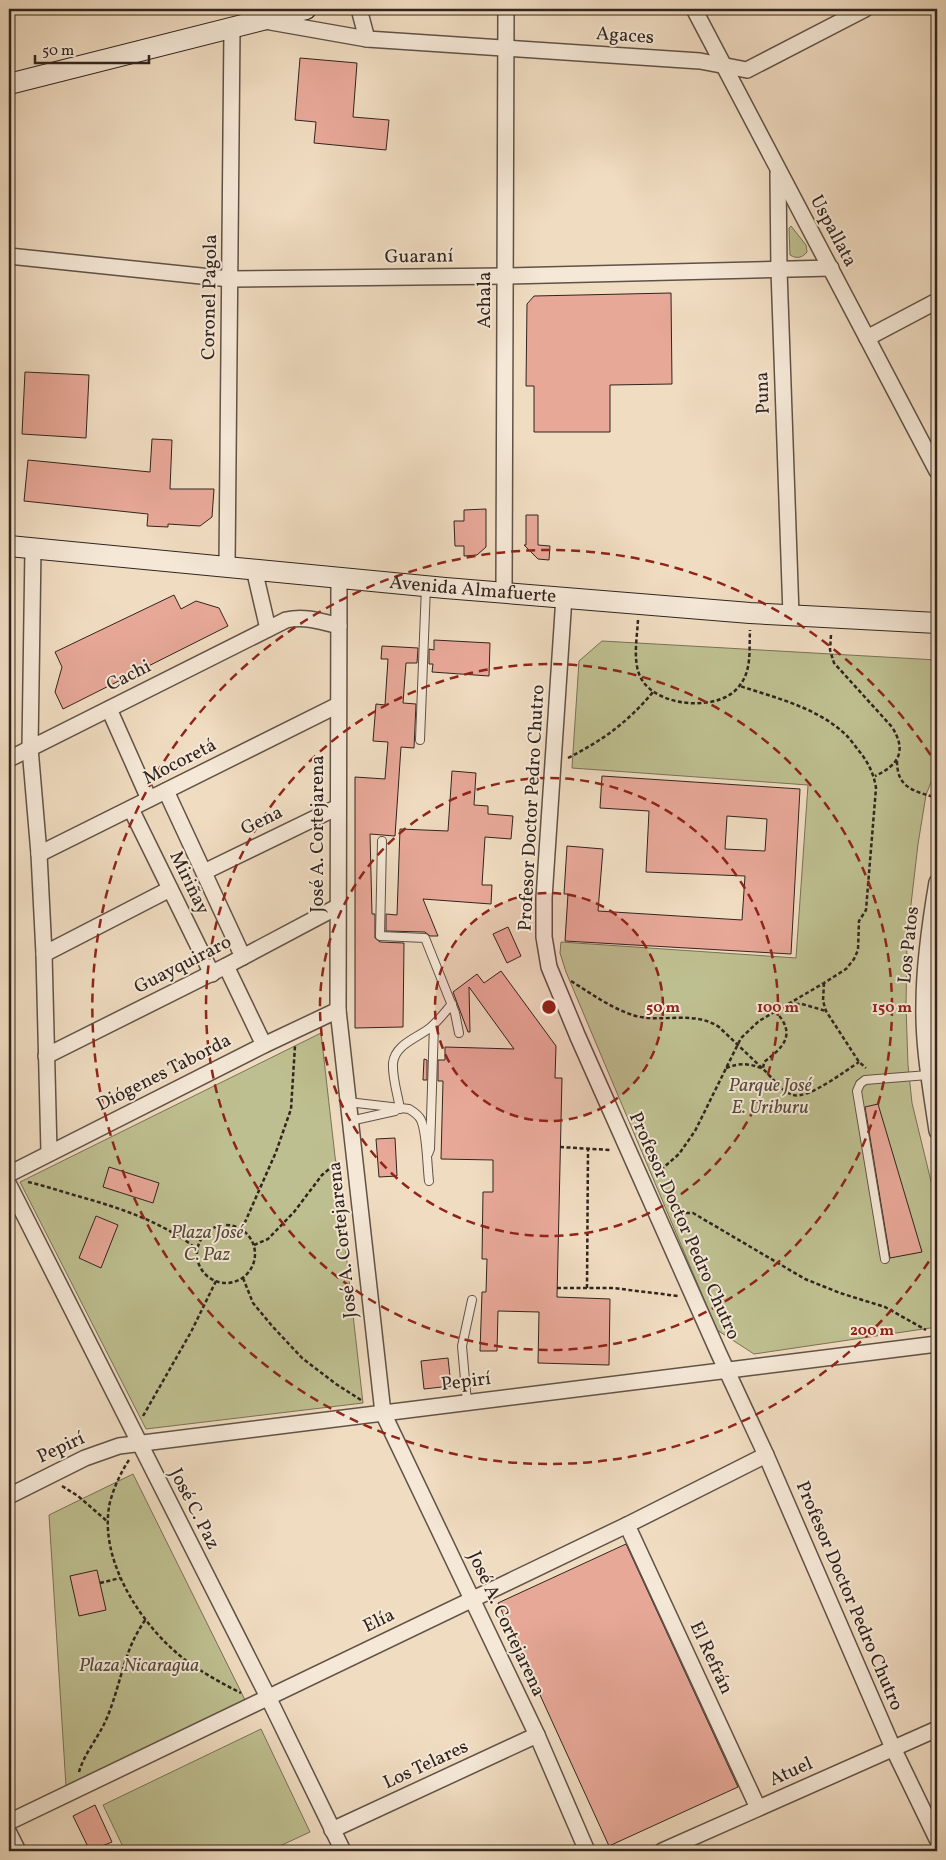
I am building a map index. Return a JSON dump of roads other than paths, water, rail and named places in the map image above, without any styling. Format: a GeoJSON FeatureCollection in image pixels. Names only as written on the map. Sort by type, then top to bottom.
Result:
{"type":"FeatureCollection","features":[{"type":"Feature","properties":{"kind":"main road"},"geometry":{"type":"LineString","coordinates":[[9,84],[306,9]]}},
{"type":"Feature","properties":{"kind":"main road","name":"Avenida Almafuerte"},"geometry":{"type":"LineString","coordinates":[[9,546],[227,566],[339,579],[639,604],[750,613],[937,623]]}},
{"type":"Feature","properties":{"kind":"street"},"geometry":{"type":"LineString","coordinates":[[359,9],[367,39]]}},
{"type":"Feature","properties":{"kind":"street","name":"Achala"},"geometry":{"type":"LineString","coordinates":[[504,592],[506,9]]}},
{"type":"Feature","properties":{"kind":"street","name":"Uspallata"},"geometry":{"type":"LineString","coordinates":[[694,9],[937,471]]}},
{"type":"Feature","properties":{"kind":"street","name":"Agaces"},"geometry":{"type":"LineString","coordinates":[[261,20],[367,39],[700,61],[747,70],[865,9]]}},
{"type":"Feature","properties":{"kind":"street","name":"Coronel Pagola"},"geometry":{"type":"LineString","coordinates":[[227,566],[232,28]]}},
{"type":"Feature","properties":{"kind":"street","name":"Puna"},"geometry":{"type":"LineString","coordinates":[[778,169],[779,270],[791,615]]}},
{"type":"Feature","properties":{"kind":"street","name":"Guaraní"},"geometry":{"type":"LineString","coordinates":[[9,256],[230,279],[505,276],[831,268]]}},
{"type":"Feature","properties":{"kind":"street"},"geometry":{"type":"LineString","coordinates":[[867,338],[937,301]]}},
{"type":"Feature","properties":{"kind":"street"},"geometry":{"type":"LineString","coordinates":[[33,548],[30,748],[39,854],[44,954],[50,1152]]}},
{"type":"Feature","properties":{"kind":"street"},"geometry":{"type":"LineString","coordinates":[[254,569],[268,629]]}},
{"type":"Feature","properties":{"kind":"street","name":"José A. Cortejarena"},"geometry":{"type":"LineString","coordinates":[[339,579],[338,1010],[383,1412],[537,1735],[587,1851]]}},
{"type":"Feature","properties":{"kind":"street","name":"Profesor Doctor Pedro Chutro"},"geometry":{"type":"LineString","coordinates":[[564,597],[544,898],[544,937],[549,967],[642,1182],[766,1455],[893,1748],[937,1839]]}},
{"type":"Feature","properties":{"kind":"street","name":"Cachi"},"geometry":{"type":"LineString","coordinates":[[9,759],[286,620],[309,618],[339,626]]}},
{"type":"Feature","properties":{"kind":"street","name":"Mocoretá"},"geometry":{"type":"LineString","coordinates":[[39,854],[338,705]]}},
{"type":"Feature","properties":{"kind":"street"},"geometry":{"type":"LineString","coordinates":[[109,709],[149,800]]}},
{"type":"Feature","properties":{"kind":"street","name":"Miriñay"},"geometry":{"type":"LineString","coordinates":[[166,791],[243,957]]}},
{"type":"Feature","properties":{"kind":"street","name":"Gena"},"geometry":{"type":"LineString","coordinates":[[204,872],[338,807]]}},
{"type":"Feature","properties":{"kind":"street","name":"Miriñay"},"geometry":{"type":"LineString","coordinates":[[131,809],[212,974]]}},
{"type":"Feature","properties":{"kind":"street","name":"Los Patos"},"geometry":{"type":"LineString","coordinates":[[937,882],[927,944],[924,997],[928,1074],[937,1131]]}},
{"type":"Feature","properties":{"kind":"street"},"geometry":{"type":"LineString","coordinates":[[44,954],[170,889]]}},
{"type":"Feature","properties":{"kind":"street","name":"Guayquiraro"},"geometry":{"type":"LineString","coordinates":[[46,1056],[212,974],[337,907]]}},
{"type":"Feature","properties":{"kind":"street"},"geometry":{"type":"LineString","coordinates":[[226,966],[264,1045]]}},
{"type":"Feature","properties":{"kind":"street","name":"Diógenes Taborda"},"geometry":{"type":"LineString","coordinates":[[9,1174],[264,1045],[338,1010]]}},
{"type":"Feature","properties":{"kind":"street","name":"José C. Paz"},"geometry":{"type":"LineString","coordinates":[[9,1185],[136,1438],[263,1700],[343,1851]]}},
{"type":"Feature","properties":{"kind":"street","name":"Pepirí"},"geometry":{"type":"LineString","coordinates":[[9,1496],[102,1451],[136,1438],[467,1402],[726,1369],[933,1338]]}},
{"type":"Feature","properties":{"kind":"street","name":"Elía"},"geometry":{"type":"LineString","coordinates":[[9,1822],[627,1525],[766,1455]]}},
{"type":"Feature","properties":{"kind":"street","name":"El Refrán"},"geometry":{"type":"LineString","coordinates":[[627,1525],[758,1808]]}},
{"type":"Feature","properties":{"kind":"street","name":"Atuel"},"geometry":{"type":"LineString","coordinates":[[662,1851],[937,1729]]}},
{"type":"Feature","properties":{"kind":"street","name":"Los Telares"},"geometry":{"type":"LineString","coordinates":[[332,1830],[537,1735]]}},
{"type":"Feature","properties":{"kind":"street"},"geometry":{"type":"LineString","coordinates":[[9,1833],[18,1851]]}},
{"type":"Feature","properties":{"kind":"lane"},"geometry":{"type":"LineString","coordinates":[[420,740],[426,586]]}},
{"type":"Feature","properties":{"kind":"lane"},"geometry":{"type":"LineString","coordinates":[[382,842],[380,936],[425,938],[452,1004],[459,1033]]}},
{"type":"Feature","properties":{"kind":"lane"},"geometry":{"type":"LineString","coordinates":[[400,1110],[393,1065],[395,1056],[399,1049],[434,1025],[452,1004]]}},
{"type":"Feature","properties":{"kind":"lane"},"geometry":{"type":"LineString","coordinates":[[426,1158],[430,1149],[434,1025]]}},
{"type":"Feature","properties":{"kind":"lane"},"geometry":{"type":"LineString","coordinates":[[885,1259],[857,1091],[862,1081],[928,1074]]}},
{"type":"Feature","properties":{"kind":"lane"},"geometry":{"type":"LineString","coordinates":[[348,1102],[400,1110]]}},
{"type":"Feature","properties":{"kind":"lane"},"geometry":{"type":"LineString","coordinates":[[350,1121],[400,1110],[409,1109],[416,1112],[421,1119],[429,1181]]}},
{"type":"Feature","properties":{"kind":"lane"},"geometry":{"type":"LineString","coordinates":[[467,1402],[462,1346],[472,1300]]}},
{"type":"Feature","properties":{"kind":"park label","name":"Parque José E. Uriburu"},"geometry":{"type":"Point","coordinates":[770,1097]}},
{"type":"Feature","properties":{"kind":"park label","name":"Plaza José C. Paz"},"geometry":{"type":"Point","coordinates":[207,1244]}},
{"type":"Feature","properties":{"kind":"park label","name":"Plaza Nicaragua"},"geometry":{"type":"Point","coordinates":[139,1666]}}]}
